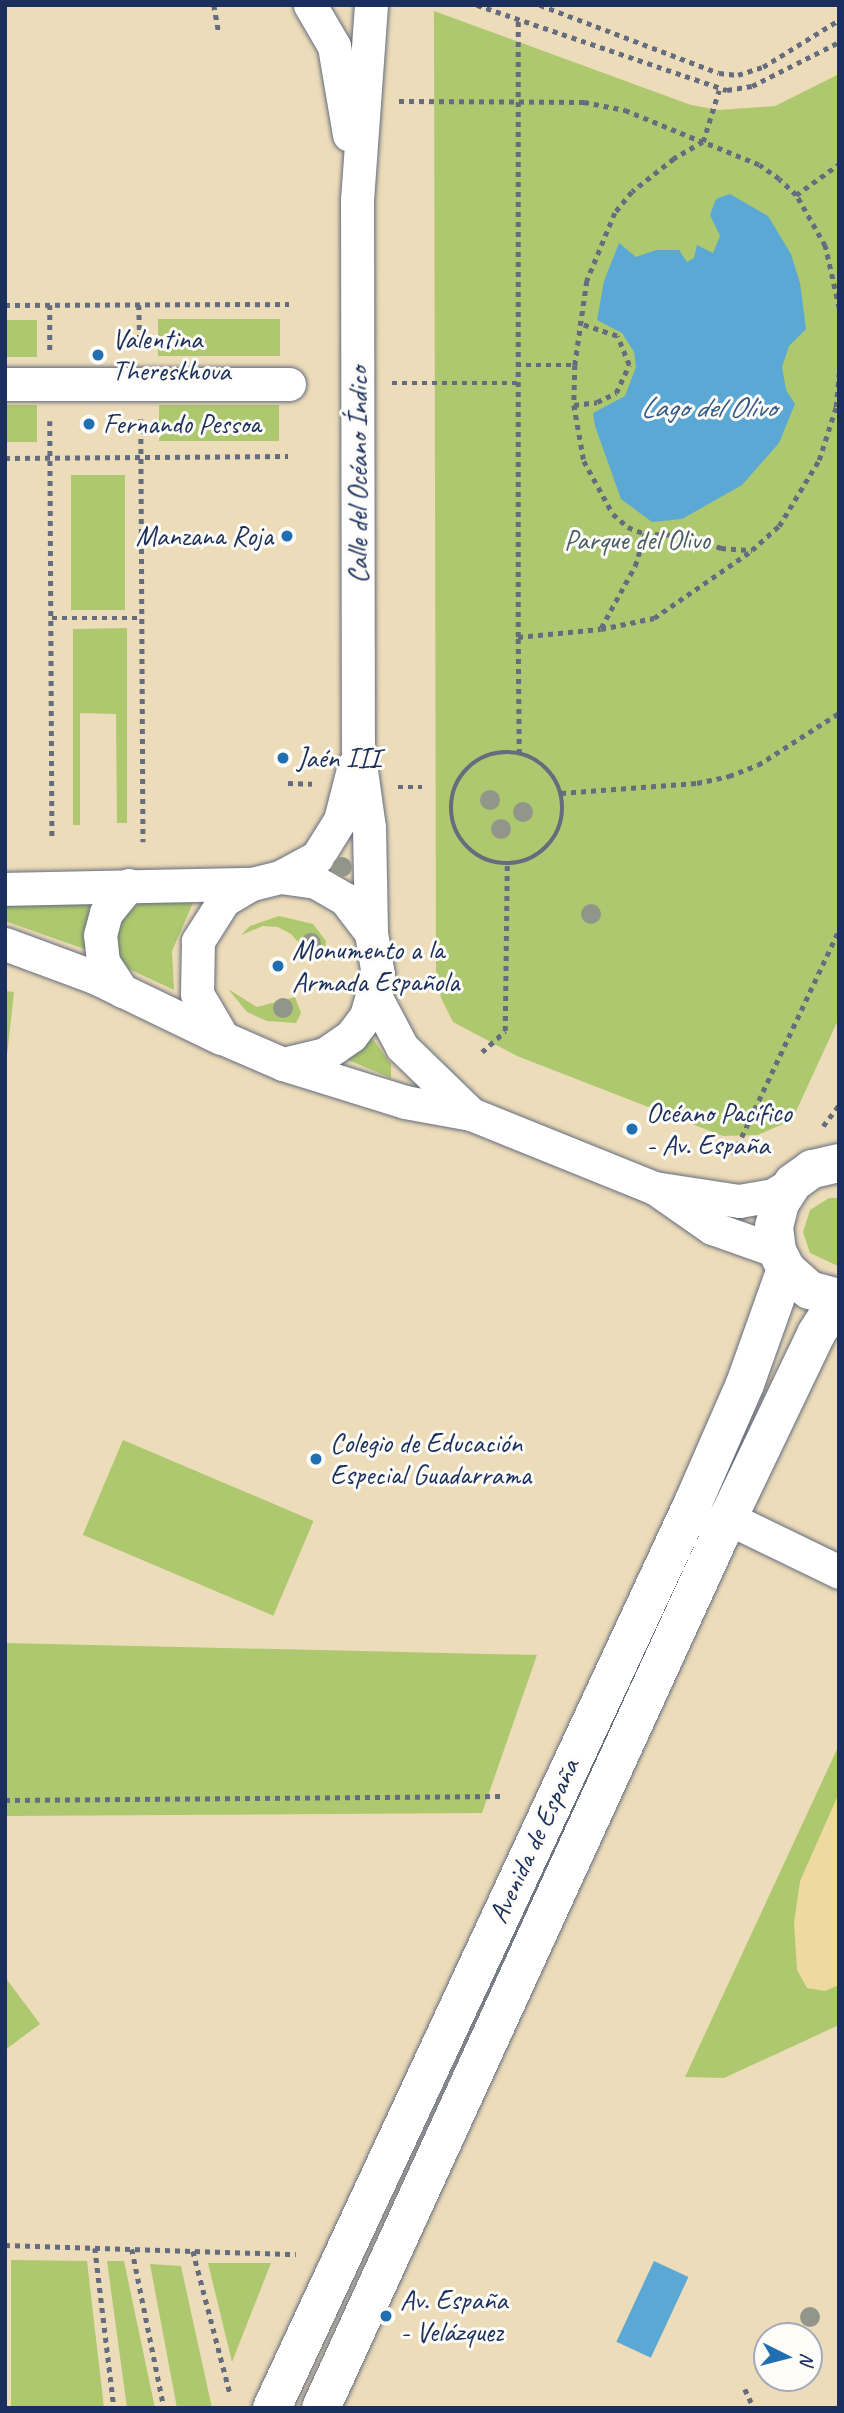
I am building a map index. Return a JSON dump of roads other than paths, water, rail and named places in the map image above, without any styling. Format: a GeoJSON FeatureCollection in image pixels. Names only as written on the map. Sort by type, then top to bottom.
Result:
{"type":"FeatureCollection","features":[{"type":"Feature","properties":{"kind":"main road"},"geometry":{"type":"LineString","coordinates":[[839,1141],[815,1172],[780,1203],[774,1227],[781,1260],[809,1290],[839,1298]]}},
{"type":"Feature","properties":{"kind":"main road","name":"Avenida de España"},"geometry":{"type":"LineString","coordinates":[[272,2408],[693,1503],[745,1384],[781,1260]]}},
{"type":"Feature","properties":{"kind":"main road","name":"Avenida de España"},"geometry":{"type":"LineString","coordinates":[[321,2408],[727,1518],[811,1345],[839,1298]]}},
{"type":"Feature","properties":{"kind":"street","name":"Calle del Océano Índico"},"geometry":{"type":"LineString","coordinates":[[310,5],[326,27],[338,62],[357,200]]}},
{"type":"Feature","properties":{"kind":"street","name":"Calle del Océano Índico"},"geometry":{"type":"LineString","coordinates":[[371,5],[357,200],[358,749],[369,827],[371,933]]}},
{"type":"Feature","properties":{"kind":"street"},"geometry":{"type":"LineString","coordinates":[[5,384],[289,384]]}},
{"type":"Feature","properties":{"kind":"street","name":"Calle del Océano Índico"},"geometry":{"type":"LineString","coordinates":[[265,881],[317,857],[340,820],[358,749]]}},
{"type":"Feature","properties":{"kind":"street"},"geometry":{"type":"LineString","coordinates":[[239,1047],[223,1038],[202,1010],[195,957],[214,912],[265,881]]}},
{"type":"Feature","properties":{"kind":"street"},"geometry":{"type":"LineString","coordinates":[[5,889],[265,881],[332,889],[357,911],[371,933],[377,953],[375,996],[366,1016],[339,1046],[314,1058],[283,1064]]}},
{"type":"Feature","properties":{"kind":"street"},"geometry":{"type":"LineString","coordinates":[[122,991],[103,962],[100,935],[106,913],[129,885]]}},
{"type":"Feature","properties":{"kind":"street"},"geometry":{"type":"LineString","coordinates":[[5,943],[122,991],[239,1047],[283,1064],[405,1102],[471,1114],[654,1188],[712,1228],[781,1260]]}},
{"type":"Feature","properties":{"kind":"street"},"geometry":{"type":"LineString","coordinates":[[375,996],[402,1047],[471,1114]]}},
{"type":"Feature","properties":{"kind":"street"},"geometry":{"type":"LineString","coordinates":[[654,1188],[739,1201],[773,1195],[815,1172]]}},
{"type":"Feature","properties":{"kind":"street"},"geometry":{"type":"LineString","coordinates":[[727,1518],[839,1572]]}},
{"type":"Feature","properties":{"kind":"water","name":"Lago del Olivo"},"geometry":{"type":"Polygon","coordinates":[[[730,194],[768,216],[791,254],[800,283],[806,329],[789,346],[782,367],[786,390],[795,404],[779,443],[742,485],[682,519],[652,522],[621,499],[595,426],[593,413],[625,396],[636,367],[634,352],[622,333],[597,320],[604,281],[619,243],[636,257],[656,250],[679,250],[687,262],[694,258],[697,245],[713,253],[720,236],[710,215],[716,199],[730,194]]]}},
{"type":"Feature","properties":{"kind":"water"},"geometry":{"type":"Polygon","coordinates":[[[654,2261],[688,2277],[651,2358],[616,2342],[654,2261]]]}},
{"type":"Feature","properties":{"kind":"place","name":"Valentina Thereskhova"},"geometry":{"type":"Point","coordinates":[98,355]}},
{"type":"Feature","properties":{"kind":"place","name":"Fernando Pessoa"},"geometry":{"type":"Point","coordinates":[89,424]}},
{"type":"Feature","properties":{"kind":"place","name":"Manzana Roja"},"geometry":{"type":"Point","coordinates":[287,536]}},
{"type":"Feature","properties":{"kind":"place","name":"Jaén III"},"geometry":{"type":"Point","coordinates":[283,758]}},
{"type":"Feature","properties":{"kind":"place","name":"Monumento a la Armada Española"},"geometry":{"type":"Point","coordinates":[278,966]}},
{"type":"Feature","properties":{"kind":"place","name":"Océano Pacífico - Av. España"},"geometry":{"type":"Point","coordinates":[632,1129]}},
{"type":"Feature","properties":{"kind":"place","name":"Colegio de Educación Especial Guadarrama"},"geometry":{"type":"Point","coordinates":[316,1459]}},
{"type":"Feature","properties":{"kind":"place","name":"Av. España - Velázquez"},"geometry":{"type":"Point","coordinates":[386,2316]}},
{"type":"Feature","properties":{"kind":"park label","name":"Parque del Olivo"},"geometry":{"type":"Point","coordinates":[637,540]}}]}
